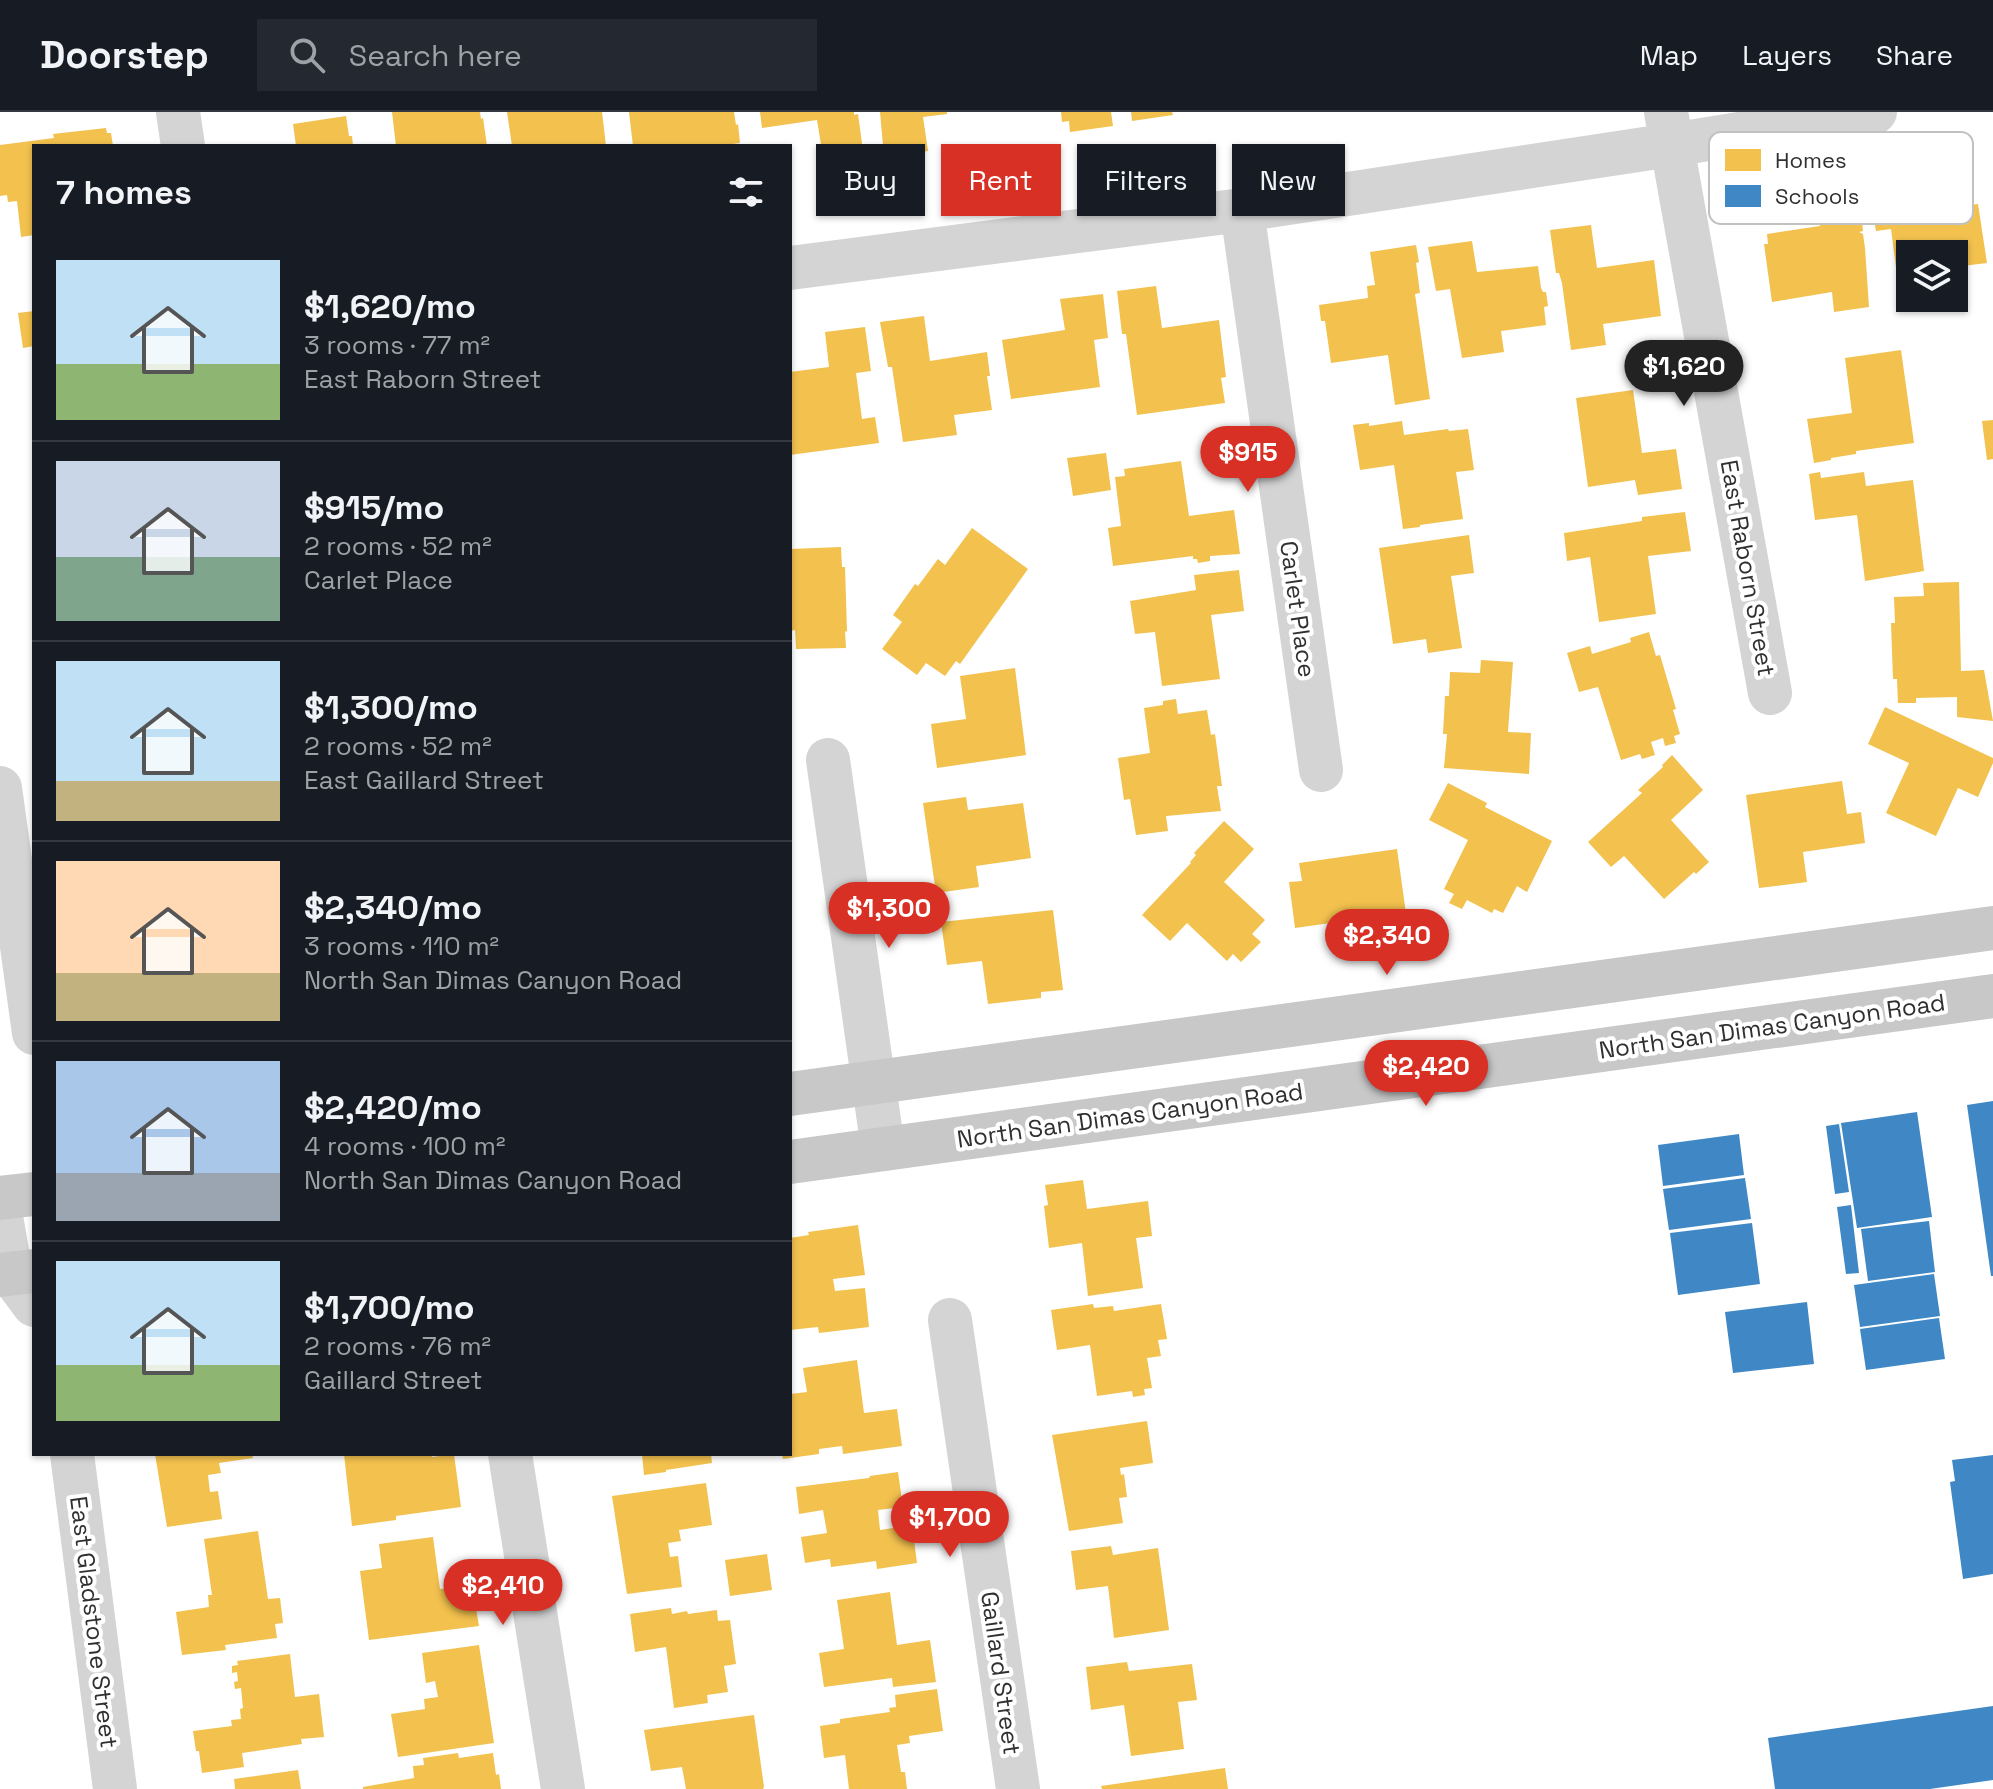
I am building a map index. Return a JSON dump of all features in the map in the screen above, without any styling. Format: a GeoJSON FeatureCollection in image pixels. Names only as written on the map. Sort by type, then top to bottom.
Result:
{"type":"FeatureCollection","features":[{"type":"Feature","properties":{"kind":"main road"},"geometry":{"type":"LineString","coordinates":[[792,1094],[1993,928]]}},
{"type":"Feature","properties":{"kind":"main road","name":"North San Dimas Canyon Road"},"geometry":{"type":"LineString","coordinates":[[792,1162],[1993,996]]}},
{"type":"Feature","properties":{"kind":"main road"},"geometry":{"type":"LineString","coordinates":[[0,1198],[32,1194]]}},
{"type":"Feature","properties":{"kind":"street"},"geometry":{"type":"LineString","coordinates":[[178,112],[183,144]]}},
{"type":"Feature","properties":{"kind":"street"},"geometry":{"type":"LineString","coordinates":[[1345,190],[1668,129],[1875,112]]}},
{"type":"Feature","properties":{"kind":"street","name":"East Raborn Street"},"geometry":{"type":"LineString","coordinates":[[1668,129],[1770,693]]}},
{"type":"Feature","properties":{"kind":"street"},"geometry":{"type":"LineString","coordinates":[[792,268],[1232,211]]}},
{"type":"Feature","properties":{"kind":"street","name":"Carlet Place"},"geometry":{"type":"LineString","coordinates":[[1243,216],[1321,770]]}},
{"type":"Feature","properties":{"kind":"street"},"geometry":{"type":"LineString","coordinates":[[828,760],[883,1149]]}},
{"type":"Feature","properties":{"kind":"street"},"geometry":{"type":"LineString","coordinates":[[0,788],[32,1019]]}},
{"type":"Feature","properties":{"kind":"street"},"geometry":{"type":"LineString","coordinates":[[0,1211],[20,1281]]}},
{"type":"Feature","properties":{"kind":"street","name":"Gaillard Street"},"geometry":{"type":"LineString","coordinates":[[950,1320],[1018,1789]]}},
{"type":"Feature","properties":{"kind":"street","name":"East Gladstone Street"},"geometry":{"type":"LineString","coordinates":[[72,1456],[115,1789]]}},
{"type":"Feature","properties":{"kind":"street"},"geometry":{"type":"LineString","coordinates":[[510,1456],[563,1789]]}},
{"type":"Feature","properties":{"kind":"building: Homes"},"geometry":{"type":"Polygon","coordinates":[[[392,112],[480,112],[483,118],[487,144],[396,144],[392,112]]]}},
{"type":"Feature","properties":{"kind":"building: Homes"},"geometry":{"type":"Polygon","coordinates":[[[507,112],[602,112],[606,144],[512,144],[507,112]]]}},
{"type":"Feature","properties":{"kind":"building: Homes"},"geometry":{"type":"Polygon","coordinates":[[[629,112],[734,112],[740,143],[733,144],[633,144],[629,112]]]}},
{"type":"Feature","properties":{"kind":"building: Homes"},"geometry":{"type":"Polygon","coordinates":[[[760,112],[854,112],[854,115],[858,114],[862,144],[821,144],[817,120],[762,128],[760,112]]]}},
{"type":"Feature","properties":{"kind":"building: Homes"},"geometry":{"type":"Polygon","coordinates":[[[880,112],[947,112],[923,117],[928,151],[925,151],[925,144],[883,144],[880,112]]]}},
{"type":"Feature","properties":{"kind":"building: Homes"},"geometry":{"type":"Polygon","coordinates":[[[1061,112],[1111,112],[1113,126],[1070,132],[1069,121],[1062,122],[1061,112]]]}},
{"type":"Feature","properties":{"kind":"building: Homes"},"geometry":{"type":"Polygon","coordinates":[[[1131,112],[1172,112],[1173,115],[1132,121],[1131,112]]]}},
{"type":"Feature","properties":{"kind":"building: Homes"},"geometry":{"type":"Polygon","coordinates":[[[346,116],[353,144],[296,144],[293,124],[346,116]]]}},
{"type":"Feature","properties":{"kind":"building: Homes"},"geometry":{"type":"Polygon","coordinates":[[[106,128],[107,133],[111,133],[113,144],[32,144],[32,235],[21,237],[17,201],[8,202],[7,195],[0,196],[0,145],[54,138],[53,134],[106,128]]]}},
{"type":"Feature","properties":{"kind":"building: Homes"},"geometry":{"type":"Polygon","coordinates":[[[1978,204],[1987,263],[1968,265],[1968,240],[1896,240],[1896,267],[1891,229],[1876,231],[1875,224],[1973,224],[1973,205],[1978,204]]]}},
{"type":"Feature","properties":{"kind":"building: Homes"},"geometry":{"type":"Polygon","coordinates":[[[1862,224],[1863,231],[1859,232],[1863,234],[1865,248],[1869,307],[1834,312],[1832,292],[1772,302],[1764,244],[1768,244],[1767,234],[1820,226],[1862,224]]]}},
{"type":"Feature","properties":{"kind":"building: Homes"},"geometry":{"type":"Polygon","coordinates":[[[1591,225],[1597,268],[1654,260],[1661,316],[1603,324],[1606,345],[1571,350],[1562,283],[1559,273],[1556,273],[1550,230],[1591,225]]]}},
{"type":"Feature","properties":{"kind":"building: Homes"},"geometry":{"type":"Polygon","coordinates":[[[1472,241],[1477,272],[1538,266],[1541,288],[1546,292],[1548,306],[1544,307],[1546,325],[1501,331],[1504,352],[1462,358],[1450,289],[1436,291],[1428,247],[1472,241]]]}},
{"type":"Feature","properties":{"kind":"building: Homes"},"geometry":{"type":"Polygon","coordinates":[[[1416,245],[1420,293],[1415,294],[1430,399],[1395,405],[1388,355],[1331,363],[1325,321],[1321,321],[1319,305],[1368,298],[1367,286],[1375,285],[1370,252],[1416,245]]]}},
{"type":"Feature","properties":{"kind":"building: Homes"},"geometry":{"type":"Polygon","coordinates":[[[1156,286],[1162,328],[1219,320],[1226,377],[1221,378],[1225,403],[1137,415],[1117,291],[1156,286]]]}},
{"type":"Feature","properties":{"kind":"building: Homes"},"geometry":{"type":"Polygon","coordinates":[[[1103,294],[1108,338],[1094,340],[1100,387],[1011,399],[1002,340],[1065,330],[1060,299],[1103,294]]]}},
{"type":"Feature","properties":{"kind":"building: Homes"},"geometry":{"type":"Polygon","coordinates":[[[32,311],[32,346],[23,348],[18,313],[32,311]]]}},
{"type":"Feature","properties":{"kind":"building: Homes"},"geometry":{"type":"Polygon","coordinates":[[[924,316],[930,361],[987,352],[992,410],[954,415],[957,435],[903,442],[892,367],[888,367],[880,322],[924,316]]]}},
{"type":"Feature","properties":{"kind":"building: Homes"},"geometry":{"type":"Polygon","coordinates":[[[865,327],[871,371],[856,373],[862,419],[875,417],[879,443],[792,455],[792,372],[829,367],[825,332],[865,327]]]}},
{"type":"Feature","properties":{"kind":"building: Homes"},"geometry":{"type":"Polygon","coordinates":[[[1901,350],[1914,443],[1856,451],[1856,454],[1814,463],[1807,419],[1852,413],[1845,358],[1901,350]]]}},
{"type":"Feature","properties":{"kind":"building: Homes"},"geometry":{"type":"Polygon","coordinates":[[[1633,390],[1642,453],[1676,449],[1682,489],[1638,495],[1635,480],[1588,487],[1576,398],[1633,390]]]}},
{"type":"Feature","properties":{"kind":"building: Homes"},"geometry":{"type":"Polygon","coordinates":[[[1993,420],[1993,459],[1987,460],[1982,421],[1993,420]]]}},
{"type":"Feature","properties":{"kind":"building: Homes"},"geometry":{"type":"Polygon","coordinates":[[[1402,421],[1404,435],[1468,429],[1474,470],[1456,472],[1463,519],[1403,529],[1394,465],[1360,470],[1353,425],[1402,421]]]}},
{"type":"Feature","properties":{"kind":"building: Homes"},"geometry":{"type":"Polygon","coordinates":[[[1106,453],[1111,490],[1073,496],[1067,458],[1106,453]]]}},
{"type":"Feature","properties":{"kind":"building: Homes"},"geometry":{"type":"Polygon","coordinates":[[[1181,461],[1189,516],[1234,510],[1240,554],[1210,556],[1210,561],[1198,563],[1193,556],[1113,566],[1108,528],[1121,526],[1115,477],[1125,476],[1124,469],[1181,461]]]}},
{"type":"Feature","properties":{"kind":"building: Homes"},"geometry":{"type":"Polygon","coordinates":[[[1820,472],[1821,478],[1864,472],[1866,486],[1913,480],[1924,571],[1865,581],[1857,515],[1815,520],[1809,474],[1820,472]]]}},
{"type":"Feature","properties":{"kind":"building: Homes"},"geometry":{"type":"Polygon","coordinates":[[[1685,512],[1691,551],[1648,556],[1656,614],[1599,622],[1590,557],[1567,561],[1564,533],[1642,521],[1642,517],[1685,512]]]}},
{"type":"Feature","properties":{"kind":"building: Homes"},"geometry":{"type":"Polygon","coordinates":[[[972,528],[1028,569],[960,664],[956,661],[945,676],[926,663],[917,675],[882,649],[902,622],[893,615],[938,559],[945,565],[972,528]]]}},
{"type":"Feature","properties":{"kind":"building: Homes"},"geometry":{"type":"Polygon","coordinates":[[[1469,535],[1474,573],[1451,576],[1462,648],[1428,653],[1426,639],[1393,644],[1379,548],[1469,535]]]}},
{"type":"Feature","properties":{"kind":"building: Homes"},"geometry":{"type":"Polygon","coordinates":[[[841,547],[842,567],[845,567],[846,648],[796,649],[795,630],[792,631],[792,549],[841,547]]]}},
{"type":"Feature","properties":{"kind":"building: Homes"},"geometry":{"type":"Polygon","coordinates":[[[1239,570],[1244,611],[1211,615],[1220,679],[1162,686],[1155,632],[1135,634],[1130,601],[1196,590],[1194,575],[1239,570]]]}},
{"type":"Feature","properties":{"kind":"building: Homes"},"geometry":{"type":"Polygon","coordinates":[[[1959,582],[1961,671],[1984,670],[1993,721],[1957,717],[1957,697],[1916,698],[1916,703],[1898,703],[1897,679],[1893,679],[1891,623],[1895,623],[1894,597],[1924,596],[1923,583],[1959,582]]]}},
{"type":"Feature","properties":{"kind":"building: Homes"},"geometry":{"type":"Polygon","coordinates":[[[1649,632],[1656,656],[1660,655],[1680,734],[1674,736],[1676,743],[1665,746],[1663,738],[1651,742],[1655,755],[1642,759],[1640,754],[1621,760],[1598,687],[1579,692],[1567,653],[1590,646],[1592,654],[1631,642],[1630,638],[1649,632]]]}},
{"type":"Feature","properties":{"kind":"building: Homes"},"geometry":{"type":"Polygon","coordinates":[[[1481,660],[1513,662],[1508,732],[1531,733],[1529,774],[1444,768],[1447,734],[1443,734],[1445,696],[1449,696],[1450,672],[1480,673],[1481,660]]]}},
{"type":"Feature","properties":{"kind":"building: Homes"},"geometry":{"type":"Polygon","coordinates":[[[1015,668],[1026,755],[937,768],[931,724],[966,719],[960,676],[1015,668]]]}},
{"type":"Feature","properties":{"kind":"building: Homes"},"geometry":{"type":"Polygon","coordinates":[[[1176,699],[1178,714],[1207,710],[1211,735],[1215,734],[1222,786],[1217,786],[1221,811],[1166,816],[1168,831],[1136,835],[1130,799],[1124,800],[1118,758],[1150,753],[1144,708],[1176,699]]]}},
{"type":"Feature","properties":{"kind":"building: Homes"},"geometry":{"type":"Polygon","coordinates":[[[1885,707],[1993,758],[1978,797],[1958,788],[1936,836],[1886,813],[1909,763],[1868,744],[1885,707]]]}},
{"type":"Feature","properties":{"kind":"building: Homes"},"geometry":{"type":"Polygon","coordinates":[[[1672,755],[1703,790],[1671,820],[1709,862],[1664,899],[1624,856],[1611,867],[1588,842],[1642,793],[1638,790],[1672,755]]]}},
{"type":"Feature","properties":{"kind":"building: Homes"},"geometry":{"type":"Polygon","coordinates":[[[1842,781],[1847,814],[1861,812],[1865,843],[1803,852],[1807,882],[1759,888],[1746,795],[1842,781]]]}},
{"type":"Feature","properties":{"kind":"building: Homes"},"geometry":{"type":"Polygon","coordinates":[[[1448,783],[1487,803],[1485,807],[1552,841],[1527,892],[1517,886],[1503,913],[1494,909],[1492,913],[1467,900],[1462,909],[1449,903],[1454,894],[1444,889],[1468,840],[1429,820],[1448,783]]]}},
{"type":"Feature","properties":{"kind":"building: Homes"},"geometry":{"type":"Polygon","coordinates":[[[966,797],[968,810],[1023,803],[1031,858],[976,866],[979,887],[936,893],[923,803],[966,797]]]}},
{"type":"Feature","properties":{"kind":"building: Homes"},"geometry":{"type":"Polygon","coordinates":[[[1224,821],[1254,849],[1224,882],[1265,920],[1252,934],[1261,942],[1241,962],[1233,954],[1227,961],[1187,923],[1170,941],[1142,915],[1191,863],[1196,855],[1194,853],[1224,821]]]}},
{"type":"Feature","properties":{"kind":"building: Homes"},"geometry":{"type":"Polygon","coordinates":[[[1397,849],[1409,935],[1377,939],[1374,917],[1295,928],[1289,882],[1302,881],[1299,863],[1397,849]]]}},
{"type":"Feature","properties":{"kind":"building: Homes"},"geometry":{"type":"Polygon","coordinates":[[[1053,910],[1063,990],[1041,992],[1041,998],[988,1004],[982,961],[947,965],[941,922],[1053,910]]]}},
{"type":"Feature","properties":{"kind":"building: Homes"},"geometry":{"type":"Polygon","coordinates":[[[1083,1180],[1087,1209],[1148,1201],[1152,1236],[1136,1238],[1143,1288],[1088,1296],[1082,1243],[1049,1248],[1045,1185],[1083,1180]]]}},
{"type":"Feature","properties":{"kind":"building: Homes"},"geometry":{"type":"Polygon","coordinates":[[[858,1225],[865,1275],[833,1279],[835,1291],[865,1288],[869,1327],[819,1333],[818,1327],[792,1330],[792,1238],[809,1235],[808,1232],[858,1225]]]}},
{"type":"Feature","properties":{"kind":"building: Homes"},"geometry":{"type":"Polygon","coordinates":[[[1093,1304],[1094,1308],[1113,1306],[1114,1311],[1161,1304],[1167,1339],[1158,1340],[1161,1356],[1147,1358],[1152,1388],[1144,1389],[1145,1395],[1133,1397],[1132,1391],[1097,1396],[1090,1345],[1057,1350],[1051,1310],[1093,1304]]]}},
{"type":"Feature","properties":{"kind":"building: Homes"},"geometry":{"type":"Polygon","coordinates":[[[857,1360],[864,1413],[897,1409],[902,1446],[843,1454],[842,1446],[819,1449],[819,1454],[783,1459],[782,1456],[792,1456],[792,1394],[807,1392],[803,1368],[857,1360]]]}},
{"type":"Feature","properties":{"kind":"building: Homes"},"geometry":{"type":"Polygon","coordinates":[[[1147,1421],[1153,1463],[1120,1468],[1121,1475],[1124,1474],[1127,1497],[1119,1498],[1123,1523],[1069,1531],[1052,1435],[1147,1421]]]}},
{"type":"Feature","properties":{"kind":"building: Homes"},"geometry":{"type":"Polygon","coordinates":[[[155,1456],[252,1456],[219,1463],[221,1473],[208,1475],[210,1492],[218,1491],[222,1519],[167,1527],[155,1456]]]}},
{"type":"Feature","properties":{"kind":"building: Homes"},"geometry":{"type":"Polygon","coordinates":[[[344,1456],[454,1456],[461,1507],[352,1526],[344,1456]]]}},
{"type":"Feature","properties":{"kind":"building: Homes"},"geometry":{"type":"Polygon","coordinates":[[[642,1456],[711,1456],[712,1463],[644,1475],[642,1456]]]}},
{"type":"Feature","properties":{"kind":"building: Homes"},"geometry":{"type":"Polygon","coordinates":[[[898,1472],[903,1507],[878,1510],[880,1530],[912,1525],[917,1563],[877,1569],[876,1561],[831,1567],[830,1559],[805,1563],[801,1537],[827,1533],[823,1510],[799,1514],[796,1487],[898,1472]]]}},
{"type":"Feature","properties":{"kind":"building: Homes"},"geometry":{"type":"Polygon","coordinates":[[[706,1483],[712,1525],[679,1530],[681,1541],[668,1543],[670,1557],[678,1556],[682,1587],[627,1594],[612,1496],[706,1483]]]}},
{"type":"Feature","properties":{"kind":"building: Homes"},"geometry":{"type":"Polygon","coordinates":[[[258,1531],[268,1599],[280,1598],[283,1623],[275,1624],[277,1638],[225,1645],[226,1650],[182,1655],[176,1612],[209,1607],[208,1595],[212,1595],[204,1539],[258,1531]]]}},
{"type":"Feature","properties":{"kind":"building: Homes"},"geometry":{"type":"Polygon","coordinates":[[[433,1537],[440,1589],[472,1585],[479,1626],[369,1640],[360,1571],[382,1568],[379,1544],[433,1537]]]}},
{"type":"Feature","properties":{"kind":"building: Homes"},"geometry":{"type":"Polygon","coordinates":[[[1111,1546],[1113,1555],[1158,1548],[1169,1630],[1114,1638],[1108,1586],[1076,1590],[1071,1551],[1111,1546]]]}},
{"type":"Feature","properties":{"kind":"building: Homes"},"geometry":{"type":"Polygon","coordinates":[[[767,1554],[772,1590],[730,1596],[725,1560],[767,1554]]]}},
{"type":"Feature","properties":{"kind":"building: Homes"},"geometry":{"type":"Polygon","coordinates":[[[890,1592],[897,1645],[930,1640],[936,1682],[893,1687],[892,1678],[824,1687],[819,1653],[844,1649],[837,1600],[890,1592]]]}},
{"type":"Feature","properties":{"kind":"building: Homes"},"geometry":{"type":"Polygon","coordinates":[[[671,1608],[672,1614],[717,1610],[718,1621],[730,1620],[736,1664],[724,1666],[728,1692],[707,1695],[708,1703],[674,1708],[666,1647],[635,1652],[630,1614],[671,1608]]]}},
{"type":"Feature","properties":{"kind":"building: Homes"},"geometry":{"type":"Polygon","coordinates":[[[479,1645],[494,1743],[398,1757],[391,1714],[425,1709],[424,1699],[438,1697],[435,1681],[426,1683],[422,1653],[479,1645]]]}},
{"type":"Feature","properties":{"kind":"building: Homes"},"geometry":{"type":"Polygon","coordinates":[[[290,1654],[295,1697],[319,1694],[324,1737],[301,1739],[302,1744],[242,1753],[244,1767],[202,1773],[193,1731],[232,1726],[231,1720],[241,1719],[241,1688],[235,1689],[237,1672],[232,1673],[232,1666],[238,1665],[237,1661],[290,1654]]]}},
{"type":"Feature","properties":{"kind":"building: Homes"},"geometry":{"type":"Polygon","coordinates":[[[1127,1662],[1129,1671],[1192,1664],[1197,1700],[1178,1702],[1184,1749],[1131,1756],[1124,1705],[1091,1710],[1086,1667],[1127,1662]]]}},
{"type":"Feature","properties":{"kind":"building: Homes"},"geometry":{"type":"Polygon","coordinates":[[[937,1689],[943,1731],[909,1736],[910,1743],[897,1745],[907,1789],[849,1789],[845,1755],[824,1758],[820,1726],[840,1723],[840,1719],[890,1712],[889,1708],[896,1707],[895,1695],[937,1689]]]}},
{"type":"Feature","properties":{"kind":"building: Homes"},"geometry":{"type":"Polygon","coordinates":[[[754,1715],[763,1789],[686,1789],[682,1767],[651,1771],[644,1730],[754,1715]]]}},
{"type":"Feature","properties":{"kind":"building: Homes"},"geometry":{"type":"Polygon","coordinates":[[[458,1753],[459,1758],[493,1753],[501,1789],[363,1789],[414,1778],[413,1766],[424,1765],[423,1758],[458,1753]]]}},
{"type":"Feature","properties":{"kind":"building: Homes"},"geometry":{"type":"Polygon","coordinates":[[[1225,1768],[1228,1789],[1102,1789],[1101,1786],[1225,1768]]]}},
{"type":"Feature","properties":{"kind":"building: Homes"},"geometry":{"type":"Polygon","coordinates":[[[298,1770],[301,1789],[235,1789],[234,1779],[298,1770]]]}},
{"type":"Feature","properties":{"kind":"building: Schools"},"geometry":{"type":"Polygon","coordinates":[[[1993,1101],[1993,1276],[1991,1276],[1967,1105],[1993,1101]]]}},
{"type":"Feature","properties":{"kind":"building: Schools"},"geometry":{"type":"Polygon","coordinates":[[[1917,1112],[1932,1217],[1857,1228],[1841,1123],[1917,1112]]]}},
{"type":"Feature","properties":{"kind":"building: Schools"},"geometry":{"type":"Polygon","coordinates":[[[1839,1124],[1849,1192],[1835,1194],[1826,1126],[1839,1124]]]}},
{"type":"Feature","properties":{"kind":"building: Schools"},"geometry":{"type":"Polygon","coordinates":[[[1739,1134],[1744,1175],[1663,1186],[1658,1145],[1739,1134]]]}},
{"type":"Feature","properties":{"kind":"building: Schools"},"geometry":{"type":"Polygon","coordinates":[[[1745,1178],[1751,1219],[1669,1230],[1663,1189],[1745,1178]]]}},
{"type":"Feature","properties":{"kind":"building: Schools"},"geometry":{"type":"Polygon","coordinates":[[[1851,1205],[1859,1273],[1846,1274],[1837,1207],[1851,1205]]]}},
{"type":"Feature","properties":{"kind":"building: Schools"},"geometry":{"type":"Polygon","coordinates":[[[1929,1221],[1935,1272],[1868,1281],[1861,1229],[1929,1221]]]}},
{"type":"Feature","properties":{"kind":"building: Schools"},"geometry":{"type":"Polygon","coordinates":[[[1752,1223],[1760,1284],[1678,1295],[1670,1233],[1752,1223]]]}},
{"type":"Feature","properties":{"kind":"building: Schools"},"geometry":{"type":"Polygon","coordinates":[[[1934,1274],[1940,1316],[1860,1327],[1854,1285],[1934,1274]]]}},
{"type":"Feature","properties":{"kind":"building: Schools"},"geometry":{"type":"Polygon","coordinates":[[[1807,1302],[1814,1364],[1733,1373],[1725,1312],[1807,1302]]]}},
{"type":"Feature","properties":{"kind":"building: Schools"},"geometry":{"type":"Polygon","coordinates":[[[1939,1318],[1945,1359],[1866,1370],[1860,1329],[1939,1318]]]}},
{"type":"Feature","properties":{"kind":"building: Schools"},"geometry":{"type":"Polygon","coordinates":[[[1993,1455],[1993,1574],[1963,1579],[1950,1482],[1955,1481],[1952,1460],[1993,1455]]]}},
{"type":"Feature","properties":{"kind":"building: Schools"},"geometry":{"type":"Polygon","coordinates":[[[1993,1706],[1993,1780],[1930,1789],[1775,1789],[1768,1738],[1993,1706]]]}}]}
